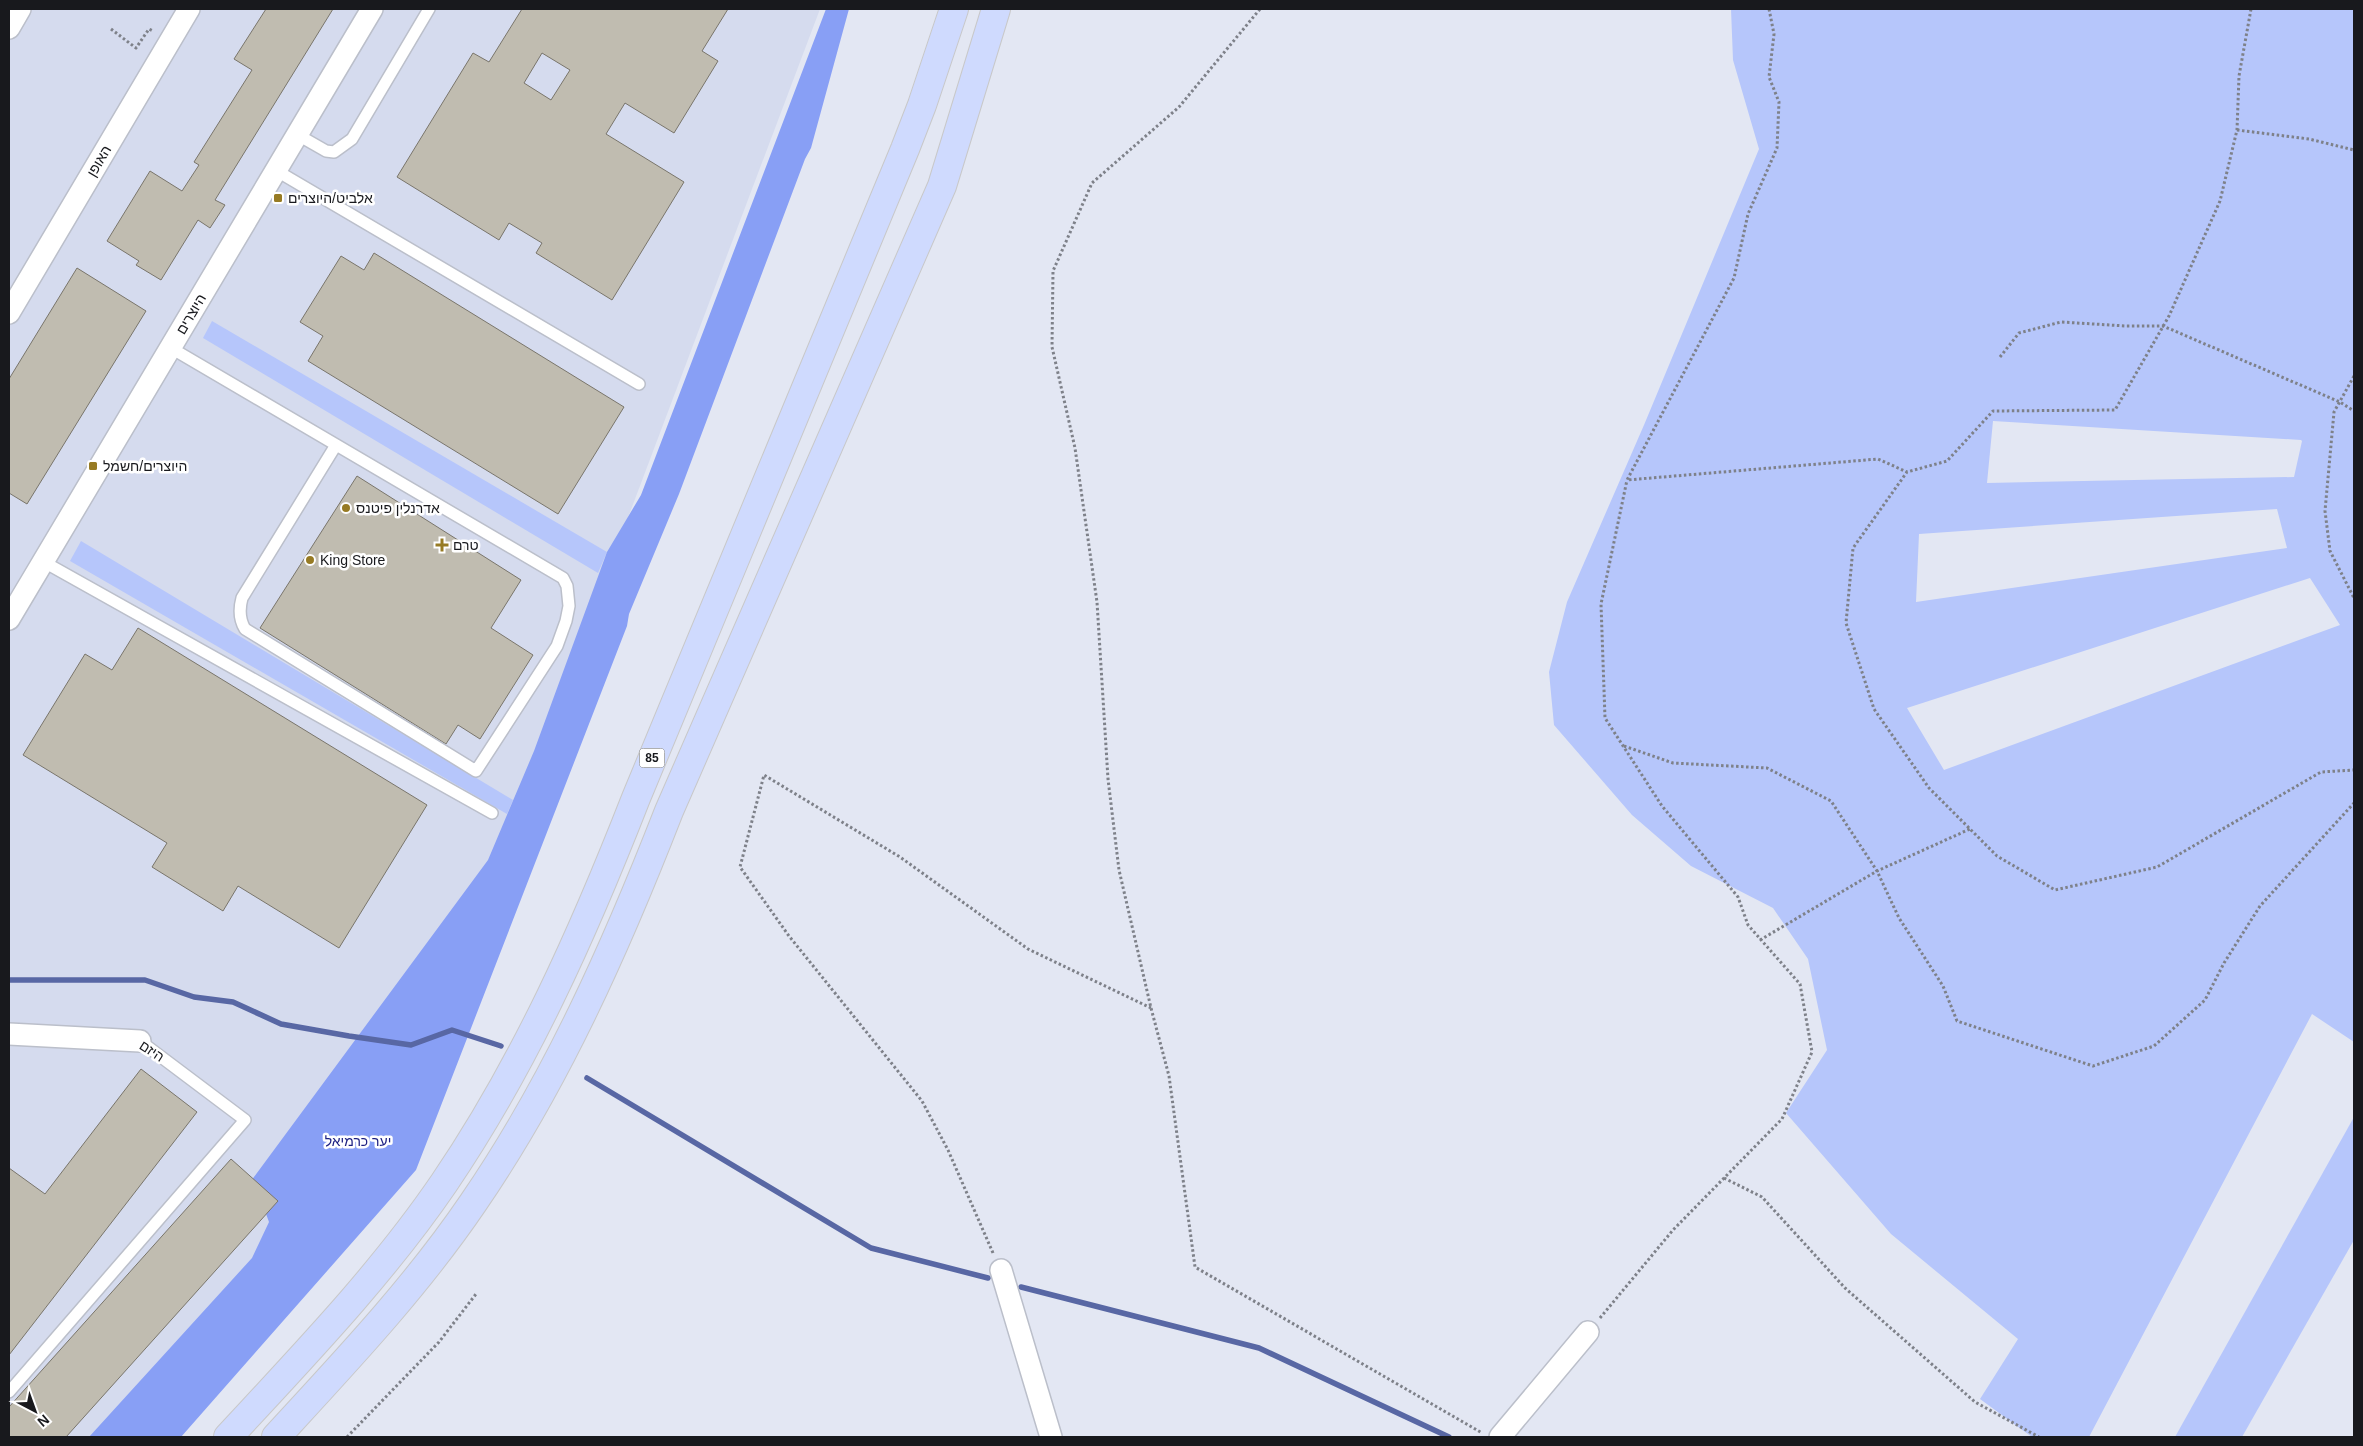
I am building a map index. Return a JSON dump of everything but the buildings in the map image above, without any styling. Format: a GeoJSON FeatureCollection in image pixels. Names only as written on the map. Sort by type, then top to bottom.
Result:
{"type":"FeatureCollection","features":[{"type":"Feature","properties":{"kind":"highway","name":"85"},"geometry":{"type":"LineString","coordinates":[[228,1437],[300,1359],[397,1246],[444,1184],[488,1114],[531,1037],[609,868],[639,789],[908,140],[922,105],[954,9]]}},
{"type":"Feature","properties":{"kind":"highway"},"geometry":{"type":"LineString","coordinates":[[276,1437],[413,1282],[468,1211],[519,1132],[563,1052],[641,881],[669,811],[942,186],[996,9]]}},
{"type":"Feature","properties":{"kind":"street"},"geometry":{"type":"LineString","coordinates":[[9,28],[20,9]]}},
{"type":"Feature","properties":{"kind":"street","name":"האופן"},"geometry":{"type":"LineString","coordinates":[[9,313],[189,9]]}},
{"type":"Feature","properties":{"kind":"street","name":"היוצרים"},"geometry":{"type":"LineString","coordinates":[[9,620],[372,9]]}},
{"type":"Feature","properties":{"kind":"street","name":"היזם"},"geometry":{"type":"LineString","coordinates":[[9,1034],[140,1041]]}},
{"type":"Feature","properties":{"kind":"street"},"geometry":{"type":"LineString","coordinates":[[1001,1270],[1051,1437]]}},
{"type":"Feature","properties":{"kind":"street"},"geometry":{"type":"LineString","coordinates":[[1500,1437],[1588,1332]]}},
{"type":"Feature","properties":{"kind":"lane"},"geometry":{"type":"LineString","coordinates":[[298,135],[326,151],[334,152],[352,139],[429,9]]}},
{"type":"Feature","properties":{"kind":"lane"},"geometry":{"type":"LineString","coordinates":[[276,171],[638,384]]}},
{"type":"Feature","properties":{"kind":"lane"},"geometry":{"type":"LineString","coordinates":[[172,348],[563,578],[567,586],[568,614],[556,646],[476,771],[245,629],[242,623],[240,608],[246,592],[336,445]]}},
{"type":"Feature","properties":{"kind":"lane"},"geometry":{"type":"LineString","coordinates":[[44,562],[492,813]]}},
{"type":"Feature","properties":{"kind":"lane","name":"היזם"},"geometry":{"type":"LineString","coordinates":[[9,1392],[245,1120],[140,1041]]}},
{"type":"Feature","properties":{"kind":"path"},"geometry":{"type":"LineString","coordinates":[[1260,9],[1179,107],[1092,183],[1054,271],[1052,347],[1075,448],[1097,602],[1108,778],[1119,870],[1169,1076],[1195,1267],[1489,1437]]}},
{"type":"Feature","properties":{"kind":"path"},"geometry":{"type":"LineString","coordinates":[[1588,1332],[1673,1230],[1782,1119],[1812,1052],[1800,984],[1748,925],[1738,897],[1662,806],[1605,718],[1601,604],[1627,480],[1734,278],[1748,214],[1777,148],[1779,102],[1769,76],[1774,34],[1769,9]]}},
{"type":"Feature","properties":{"kind":"path"},"geometry":{"type":"LineString","coordinates":[[2251,9],[2239,76],[2238,130],[2220,201],[2163,326],[2115,410],[1994,410],[1947,461],[1907,472],[1853,548],[1846,623],[1874,709],[1929,788],[1997,856],[2055,890],[2157,867],[2321,772],[2354,770]]}},
{"type":"Feature","properties":{"kind":"path"},"geometry":{"type":"LineString","coordinates":[[111,29],[136,48],[149,28],[171,38]]}},
{"type":"Feature","properties":{"kind":"path"},"geometry":{"type":"LineString","coordinates":[[2238,130],[2309,139],[2354,150]]}},
{"type":"Feature","properties":{"kind":"path"},"geometry":{"type":"LineString","coordinates":[[2000,356],[2019,333],[2061,322],[2163,326],[2340,402],[2354,411]]}},
{"type":"Feature","properties":{"kind":"path"},"geometry":{"type":"LineString","coordinates":[[2354,376],[2334,412],[2325,511],[2330,550],[2354,598]]}},
{"type":"Feature","properties":{"kind":"path"},"geometry":{"type":"LineString","coordinates":[[1627,480],[1878,459],[1907,472]]}},
{"type":"Feature","properties":{"kind":"path"},"geometry":{"type":"LineString","coordinates":[[1624,746],[1673,763],[1767,768],[1831,801],[1877,871],[1899,918],[1943,986],[1957,1021],[2093,1066],[2154,1046],[2205,1000],[2224,963],[2260,906],[2354,803]]}},
{"type":"Feature","properties":{"kind":"path"},"geometry":{"type":"LineString","coordinates":[[1001,1270],[948,1150],[922,1101],[789,936],[740,867],[764,775],[900,857],[1028,949],[1151,1008]]}},
{"type":"Feature","properties":{"kind":"path"},"geometry":{"type":"LineString","coordinates":[[1760,940],[1877,871],[1970,829]]}},
{"type":"Feature","properties":{"kind":"path"},"geometry":{"type":"LineString","coordinates":[[1724,1178],[1762,1197],[1846,1288],[1975,1402],[2039,1437]]}},
{"type":"Feature","properties":{"kind":"path"},"geometry":{"type":"LineString","coordinates":[[347,1437],[439,1342],[476,1294]]}},
{"type":"Feature","properties":{"kind":"shaded area"},"geometry":{"type":"Polygon","coordinates":[[[9,9],[820,9],[407,1103],[118,1437],[9,1437],[9,9]]]}},
{"type":"Feature","properties":{"kind":"shaded area"},"geometry":{"type":"Polygon","coordinates":[[[1731,9],[2354,9],[2354,1042],[2312,1014],[2089,1437],[2032,1437],[1980,1399],[2018,1339],[1891,1234],[1786,1113],[1827,1050],[1808,959],[1773,908],[1691,866],[1632,815],[1554,725],[1549,672],[1567,602],[1644,425],[1759,149],[1733,60],[1731,9]],[[1993,421],[1987,483],[2294,477],[2302,441],[2301,440],[1993,421]],[[2277,509],[1919,534],[1916,602],[2287,548],[2277,509]],[[2310,578],[1907,708],[1944,770],[2340,625],[2310,578]]]}},
{"type":"Feature","properties":{"kind":"shaded area"},"geometry":{"type":"Polygon","coordinates":[[[212,321],[607,552],[598,573],[203,338],[212,321]]]}},
{"type":"Feature","properties":{"kind":"shaded area"},"geometry":{"type":"Polygon","coordinates":[[[81,541],[513,800],[507,814],[70,561],[81,541]]]}},
{"type":"Feature","properties":{"kind":"shaded area"},"geometry":{"type":"Polygon","coordinates":[[[2354,1117],[2354,1240],[2242,1437],[2175,1437],[2354,1117]]]}},
{"type":"Feature","properties":{"kind":"green space","name":"יער כרמיאל"},"geometry":{"type":"Polygon","coordinates":[[[826,9],[849,9],[811,148],[805,159],[679,494],[629,614],[627,626],[416,1170],[181,1437],[89,1437],[252,1258],[269,1222],[257,1189],[251,1181],[488,860],[534,751],[607,552],[641,495],[826,9]]]}},
{"type":"Feature","properties":{"kind":"waterway"},"geometry":{"type":"LineString","coordinates":[[9,980],[145,980],[194,997],[233,1002],[281,1024],[411,1045],[452,1030],[501,1046]]}},
{"type":"Feature","properties":{"kind":"waterway"},"geometry":{"type":"LineString","coordinates":[[587,1078],[871,1248],[988,1278]]}},
{"type":"Feature","properties":{"kind":"waterway"},"geometry":{"type":"LineString","coordinates":[[1021,1287],[1259,1348],[1449,1437]]}},
{"type":"Feature","properties":{"kind":"place","name":"אלביט/היוצרים"},"geometry":{"type":"Point","coordinates":[278,198]}},
{"type":"Feature","properties":{"kind":"place","name":"היוצרים/חשמל"},"geometry":{"type":"Point","coordinates":[93,466]}},
{"type":"Feature","properties":{"kind":"place","name":"אדרנלין פיטנס"},"geometry":{"type":"Point","coordinates":[346,508]}},
{"type":"Feature","properties":{"kind":"place","name":"טרם"},"geometry":{"type":"Point","coordinates":[442,545]}},
{"type":"Feature","properties":{"kind":"place","name":"King Store"},"geometry":{"type":"Point","coordinates":[310,560]}}]}
